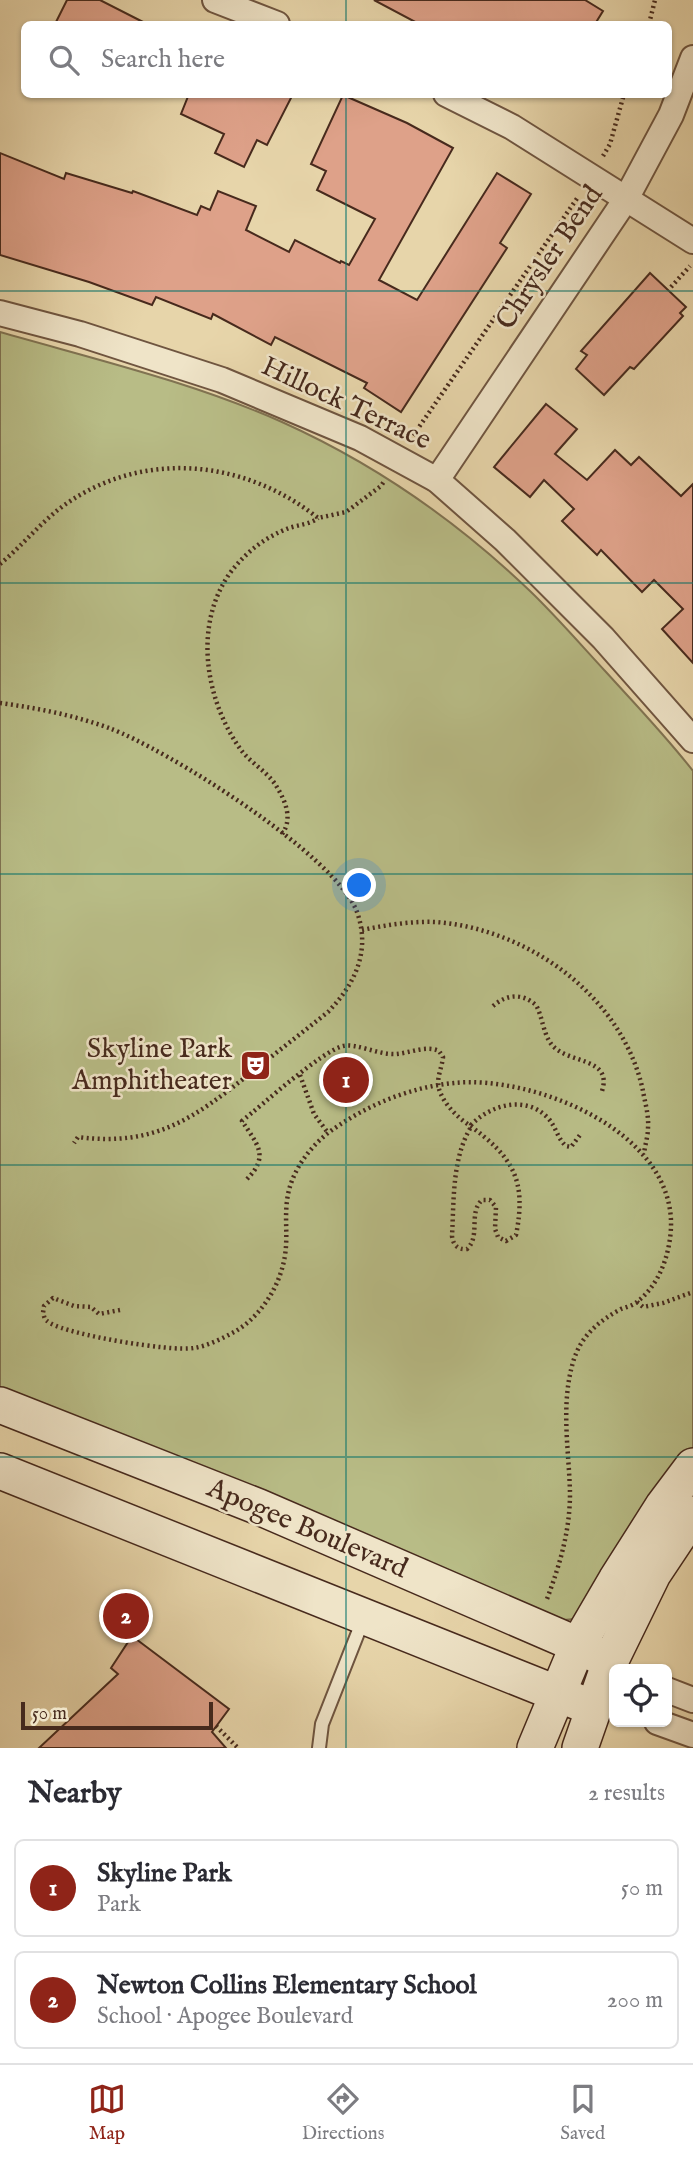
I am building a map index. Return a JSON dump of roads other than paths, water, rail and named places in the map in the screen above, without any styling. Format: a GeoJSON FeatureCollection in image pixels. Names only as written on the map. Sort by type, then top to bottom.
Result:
{"type":"FeatureCollection","features":[{"type":"Feature","properties":{"kind":"street"},"geometry":{"type":"LineString","coordinates":[[215,0],[269,21]]}},
{"type":"Feature","properties":{"kind":"street","name":"Chrysler Bend"},"geometry":{"type":"LineString","coordinates":[[437,480],[626,199],[671,115],[693,58]]}},
{"type":"Feature","properties":{"kind":"street"},"geometry":{"type":"LineString","coordinates":[[454,98],[512,127],[626,199],[692,253]]}},
{"type":"Feature","properties":{"kind":"street","name":"Hillock Terrace"},"geometry":{"type":"LineString","coordinates":[[0,313],[80,334],[222,380],[360,438],[437,480],[505,540],[603,638],[693,740]]}},
{"type":"Feature","properties":{"kind":"street","name":"Apogee Boulevard"},"geometry":{"type":"LineString","coordinates":[[0,1405],[259,1507],[578,1646],[613,1664]]}},
{"type":"Feature","properties":{"kind":"street"},"geometry":{"type":"LineString","coordinates":[[535,1748],[578,1646],[615,1580],[663,1506],[693,1466]]}},
{"type":"Feature","properties":{"kind":"street","name":"Apogee Boulevard"},"geometry":{"type":"LineString","coordinates":[[0,1471],[604,1710]]}},
{"type":"Feature","properties":{"kind":"street"},"geometry":{"type":"LineString","coordinates":[[618,1664],[653,1574],[693,1514]]}},
{"type":"Feature","properties":{"kind":"street"},"geometry":{"type":"LineString","coordinates":[[672,1692],[693,1700]]}},
{"type":"Feature","properties":{"kind":"street"},"geometry":{"type":"LineString","coordinates":[[580,1748],[604,1710],[609,1693]]}},
{"type":"Feature","properties":{"kind":"street"},"geometry":{"type":"LineString","coordinates":[[671,1727],[693,1735]]}},
{"type":"Feature","properties":{"kind":"lane"},"geometry":{"type":"LineString","coordinates":[[319,1748],[321,1724],[365,1617]]}},
{"type":"Feature","properties":{"kind":"place","name":"Skyline Park Amphitheater"},"geometry":{"type":"Point","coordinates":[255,1065]}},
{"type":"Feature","properties":{"kind":"place","name":"Skyline Park"},"geometry":{"type":"Point","coordinates":[346,1080]}},
{"type":"Feature","properties":{"kind":"place","name":"Newton Collins Elementary School"},"geometry":{"type":"Point","coordinates":[126,1616]}}]}
